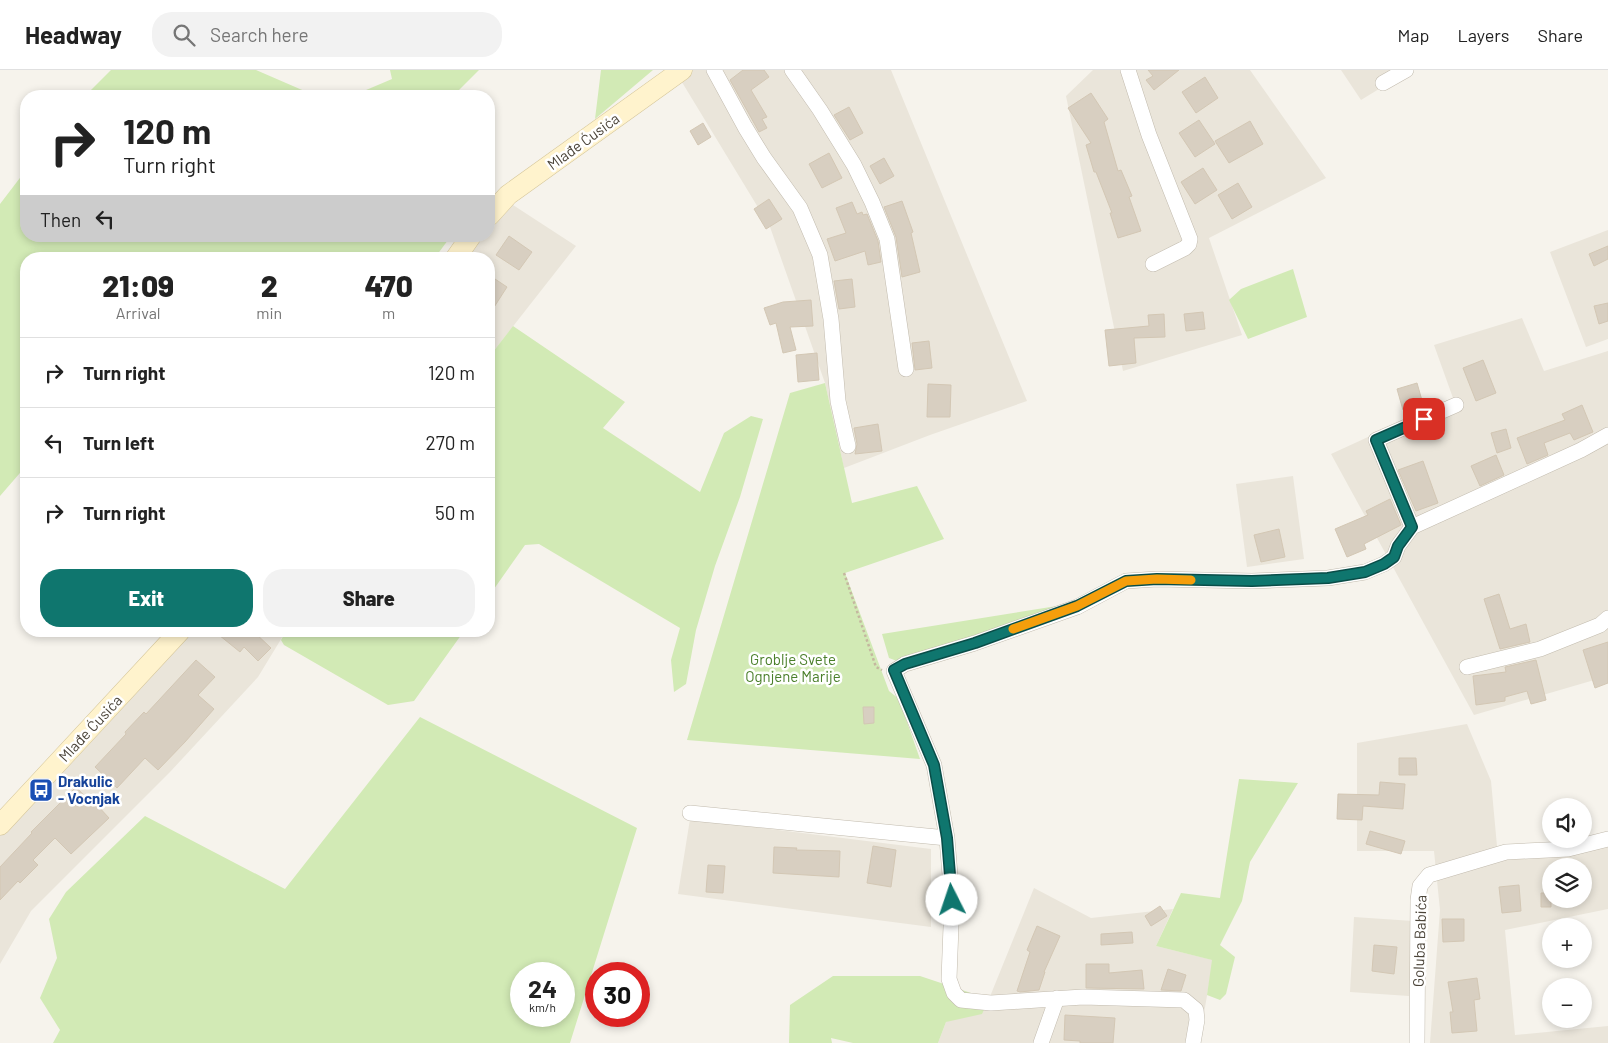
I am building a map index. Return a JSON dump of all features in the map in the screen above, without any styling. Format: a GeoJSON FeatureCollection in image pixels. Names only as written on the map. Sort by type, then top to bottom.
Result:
{"type":"FeatureCollection","features":[{"type":"Feature","properties":{"kind":"street","name":"Mlađe Ćusića"},"geometry":{"type":"LineString","coordinates":[[495,209],[508,195],[682,70]]}},
{"type":"Feature","properties":{"kind":"street"},"geometry":{"type":"LineString","coordinates":[[714,70],[764,158],[800,208],[820,255],[831,319],[838,401],[848,446]]}},
{"type":"Feature","properties":{"kind":"street"},"geometry":{"type":"LineString","coordinates":[[792,70],[820,110],[854,165],[887,239],[906,369]]}},
{"type":"Feature","properties":{"kind":"street"},"geometry":{"type":"LineString","coordinates":[[1128,70],[1149,135],[1190,239],[1189,244],[1185,248],[1153,264]]}},
{"type":"Feature","properties":{"kind":"street"},"geometry":{"type":"LineString","coordinates":[[1383,83],[1406,70]]}},
{"type":"Feature","properties":{"kind":"street"},"geometry":{"type":"LineString","coordinates":[[1412,527],[1376,440],[1456,405]]}},
{"type":"Feature","properties":{"kind":"street"},"geometry":{"type":"LineString","coordinates":[[1193,1043],[1197,1020],[1196,1010],[1184,1000],[1083,997],[991,1003],[961,1000],[954,993],[949,979],[952,900],[947,838],[934,765],[894,670],[905,664],[975,643],[1077,606],[1126,581],[1157,579],[1252,581],[1318,578],[1365,572],[1384,564],[1394,557],[1398,546],[1412,527],[1581,450],[1608,435]]}},
{"type":"Feature","properties":{"kind":"street"},"geometry":{"type":"LineString","coordinates":[[1467,667],[1540,649],[1600,624],[1608,618]]}},
{"type":"Feature","properties":{"kind":"street","name":"Mlađe Ćusića"},"geometry":{"type":"LineString","coordinates":[[0,825],[174,637]]}},
{"type":"Feature","properties":{"kind":"street"},"geometry":{"type":"LineString","coordinates":[[690,813],[947,838]]}},
{"type":"Feature","properties":{"kind":"street","name":"Goluba Babića"},"geometry":{"type":"LineString","coordinates":[[1417,1043],[1418,900],[1420,886],[1429,875],[1506,852],[1568,849],[1608,839]]}},
{"type":"Feature","properties":{"kind":"street"},"geometry":{"type":"LineString","coordinates":[[1042,1043],[1056,998]]}},
{"type":"Feature","properties":{"kind":"path"},"geometry":{"type":"LineString","coordinates":[[844,573],[876,667],[897,678]]}},
{"type":"Feature","properties":{"kind":"shaded area"},"geometry":{"type":"Polygon","coordinates":[[[683,70],[891,70],[1027,401],[844,468],[825,383],[770,227],[677,74],[683,70]]]}},
{"type":"Feature","properties":{"kind":"shaded area"},"geometry":{"type":"Polygon","coordinates":[[[1093,70],[1250,70],[1326,178],[1209,238],[1242,335],[1123,371],[1066,96],[1093,70]]]}},
{"type":"Feature","properties":{"kind":"shaded area"},"geometry":{"type":"Polygon","coordinates":[[[1341,70],[1410,70],[1361,100],[1341,70]]]}},
{"type":"Feature","properties":{"kind":"shaded area"},"geometry":{"type":"Polygon","coordinates":[[[513,205],[576,246],[495,349],[495,252],[469,252],[479,242],[495,242],[495,224],[513,205]]]}},
{"type":"Feature","properties":{"kind":"shaded area"},"geometry":{"type":"Polygon","coordinates":[[[1608,230],[1608,339],[1586,347],[1550,252],[1608,230]]]}},
{"type":"Feature","properties":{"kind":"shaded area"},"geometry":{"type":"Polygon","coordinates":[[[1522,318],[1544,371],[1608,351],[1608,676],[1474,715],[1331,454],[1453,398],[1434,345],[1522,318]]]}},
{"type":"Feature","properties":{"kind":"shaded area"},"geometry":{"type":"Polygon","coordinates":[[[1293,476],[1304,559],[1247,567],[1236,484],[1293,476]]]}},
{"type":"Feature","properties":{"kind":"shaded area"},"geometry":{"type":"Polygon","coordinates":[[[174,637],[282,637],[258,677],[170,772],[31,911],[0,964],[0,825],[174,637]]]}},
{"type":"Feature","properties":{"kind":"shaded area"},"geometry":{"type":"Polygon","coordinates":[[[1467,724],[1491,781],[1498,857],[1542,848],[1592,848],[1592,837],[1608,834],[1608,909],[1564,918],[1542,918],[1542,922],[1505,930],[1515,1035],[1608,1026],[1608,1043],[1430,1043],[1440,910],[1434,851],[1357,851],[1357,743],[1467,724]]]}},
{"type":"Feature","properties":{"kind":"shaded area"},"geometry":{"type":"Polygon","coordinates":[[[690,819],[931,849],[931,927],[678,894],[690,819]]]}},
{"type":"Feature","properties":{"kind":"shaded area"},"geometry":{"type":"Polygon","coordinates":[[[1034,888],[1091,918],[1173,909],[1156,946],[1213,960],[1199,1043],[938,1043],[946,1022],[989,999],[1034,888]]]}},
{"type":"Feature","properties":{"kind":"shaded area"},"geometry":{"type":"Polygon","coordinates":[[[1354,917],[1413,921],[1409,996],[1350,992],[1354,917]]]}},
{"type":"Feature","properties":{"kind":"green space"},"geometry":{"type":"Polygon","coordinates":[[[111,70],[256,70],[302,90],[91,90],[111,70]]]}},
{"type":"Feature","properties":{"kind":"green space"},"geometry":{"type":"Polygon","coordinates":[[[390,70],[479,70],[459,90],[366,90],[392,79],[390,70]]]}},
{"type":"Feature","properties":{"kind":"green space"},"geometry":{"type":"Polygon","coordinates":[[[601,70],[653,70],[595,119],[601,70]]]}},
{"type":"Feature","properties":{"kind":"green space"},"geometry":{"type":"Polygon","coordinates":[[[20,178],[20,242],[447,242],[439,252],[20,252],[20,473],[0,496],[0,204],[20,178]]]}},
{"type":"Feature","properties":{"kind":"green space"},"geometry":{"type":"Polygon","coordinates":[[[1293,269],[1307,317],[1248,339],[1229,300],[1241,289],[1293,269]]]}},
{"type":"Feature","properties":{"kind":"green space"},"geometry":{"type":"Polygon","coordinates":[[[513,326],[625,402],[603,428],[700,492],[724,433],[751,416],[763,419],[740,497],[715,566],[696,630],[686,684],[674,692],[671,660],[680,628],[539,544],[525,545],[495,588],[495,349],[513,326]]]}},
{"type":"Feature","properties":{"kind":"green space","name":"Groblje Svete Ognjene Marije"},"geometry":{"type":"Polygon","coordinates":[[[825,383],[852,503],[917,486],[944,539],[845,573],[889,691],[899,699],[920,759],[687,740],[790,393],[825,383]]]}},
{"type":"Feature","properties":{"kind":"green space"},"geometry":{"type":"Polygon","coordinates":[[[1063,605],[905,664],[889,658],[882,634],[1063,605]]]}},
{"type":"Feature","properties":{"kind":"green space"},"geometry":{"type":"Polygon","coordinates":[[[283,637],[460,637],[414,701],[388,705],[284,645],[281,640],[283,637]]]}},
{"type":"Feature","properties":{"kind":"green space"},"geometry":{"type":"Polygon","coordinates":[[[420,717],[637,828],[595,962],[585,962],[585,995],[575,1027],[575,962],[510,962],[510,1027],[575,1027],[570,1043],[53,1043],[60,1030],[40,998],[57,958],[49,919],[66,892],[145,816],[285,889],[420,717]]]}},
{"type":"Feature","properties":{"kind":"green space"},"geometry":{"type":"Polygon","coordinates":[[[1239,779],[1298,783],[1250,862],[1242,901],[1220,945],[1235,957],[1226,994],[1220,1000],[1207,995],[1212,960],[1156,946],[1181,893],[1220,898],[1239,779]]]}},
{"type":"Feature","properties":{"kind":"green space"},"geometry":{"type":"Polygon","coordinates":[[[833,976],[920,976],[989,999],[982,1014],[946,1022],[938,1043],[853,1043],[831,1038],[832,1043],[789,1043],[790,1005],[833,976]]]}},
{"type":"Feature","properties":{"kind":"building"},"geometry":{"type":"Polygon","coordinates":[[[743,70],[764,70],[769,77],[751,90],[767,117],[762,119],[767,128],[759,132],[730,80],[743,70]]]}},
{"type":"Feature","properties":{"kind":"building"},"geometry":{"type":"Polygon","coordinates":[[[1148,70],[1179,70],[1154,90],[1146,80],[1153,76],[1148,70]]]}},
{"type":"Feature","properties":{"kind":"building"},"geometry":{"type":"Polygon","coordinates":[[[1205,77],[1218,98],[1196,113],[1182,92],[1205,77]]]}},
{"type":"Feature","properties":{"kind":"building"},"geometry":{"type":"Polygon","coordinates":[[[1091,93],[1108,119],[1104,122],[1118,171],[1121,170],[1132,196],[1129,197],[1141,231],[1118,238],[1110,213],[1112,213],[1096,172],[1094,172],[1086,145],[1091,143],[1068,108],[1091,93]]]}},
{"type":"Feature","properties":{"kind":"building"},"geometry":{"type":"Polygon","coordinates":[[[849,107],[863,133],[850,140],[834,115],[849,107]]]}},
{"type":"Feature","properties":{"kind":"building"},"geometry":{"type":"Polygon","coordinates":[[[1199,120],[1215,144],[1195,157],[1179,133],[1199,120]]]}},
{"type":"Feature","properties":{"kind":"building"},"geometry":{"type":"Polygon","coordinates":[[[1250,121],[1263,144],[1229,163],[1215,141],[1250,121]]]}},
{"type":"Feature","properties":{"kind":"building"},"geometry":{"type":"Polygon","coordinates":[[[703,123],[711,137],[698,145],[690,131],[703,123]]]}},
{"type":"Feature","properties":{"kind":"building"},"geometry":{"type":"Polygon","coordinates":[[[829,153],[842,178],[822,188],[809,164],[829,153]]]}},
{"type":"Feature","properties":{"kind":"building"},"geometry":{"type":"Polygon","coordinates":[[[884,158],[894,176],[880,184],[870,166],[884,158]]]}},
{"type":"Feature","properties":{"kind":"building"},"geometry":{"type":"Polygon","coordinates":[[[1203,168],[1217,190],[1195,204],[1181,182],[1203,168]]]}},
{"type":"Feature","properties":{"kind":"building"},"geometry":{"type":"Polygon","coordinates":[[[1238,183],[1252,207],[1232,219],[1218,195],[1238,183]]]}},
{"type":"Feature","properties":{"kind":"building"},"geometry":{"type":"Polygon","coordinates":[[[769,199],[782,219],[766,229],[754,209],[769,199]]]}},
{"type":"Feature","properties":{"kind":"building"},"geometry":{"type":"Polygon","coordinates":[[[902,201],[913,232],[911,233],[920,272],[902,277],[896,237],[884,207],[902,201]]]}},
{"type":"Feature","properties":{"kind":"building"},"geometry":{"type":"Polygon","coordinates":[[[852,202],[857,214],[862,212],[863,215],[867,214],[878,241],[881,262],[868,265],[865,251],[835,261],[827,239],[846,233],[836,208],[852,202]]]}},
{"type":"Feature","properties":{"kind":"building"},"geometry":{"type":"Polygon","coordinates":[[[509,236],[532,252],[519,270],[496,255],[509,236]]]}},
{"type":"Feature","properties":{"kind":"building"},"geometry":{"type":"Polygon","coordinates":[[[1608,246],[1608,259],[1594,266],[1589,254],[1608,246]]]}},
{"type":"Feature","properties":{"kind":"building"},"geometry":{"type":"Polygon","coordinates":[[[495,279],[507,287],[495,306],[495,279]]]}},
{"type":"Feature","properties":{"kind":"building"},"geometry":{"type":"Polygon","coordinates":[[[852,279],[855,307],[839,309],[834,281],[852,279]]]}},
{"type":"Feature","properties":{"kind":"building"},"geometry":{"type":"Polygon","coordinates":[[[811,300],[813,326],[790,327],[796,350],[783,353],[776,323],[770,325],[764,308],[783,302],[811,300]]]}},
{"type":"Feature","properties":{"kind":"building"},"geometry":{"type":"Polygon","coordinates":[[[1608,303],[1608,321],[1599,324],[1594,306],[1608,303]]]}},
{"type":"Feature","properties":{"kind":"building"},"geometry":{"type":"Polygon","coordinates":[[[1203,312],[1205,329],[1186,331],[1184,314],[1203,312]]]}},
{"type":"Feature","properties":{"kind":"building"},"geometry":{"type":"Polygon","coordinates":[[[1164,314],[1165,337],[1134,338],[1136,363],[1109,366],[1105,330],[1149,326],[1148,315],[1164,314]]]}},
{"type":"Feature","properties":{"kind":"building"},"geometry":{"type":"Polygon","coordinates":[[[929,341],[932,368],[915,370],[912,343],[929,341]]]}},
{"type":"Feature","properties":{"kind":"building"},"geometry":{"type":"Polygon","coordinates":[[[817,353],[819,380],[798,382],[796,355],[817,353]]]}},
{"type":"Feature","properties":{"kind":"building"},"geometry":{"type":"Polygon","coordinates":[[[1483,360],[1496,393],[1476,401],[1463,368],[1483,360]]]}},
{"type":"Feature","properties":{"kind":"building"},"geometry":{"type":"Polygon","coordinates":[[[1417,383],[1423,404],[1403,410],[1397,389],[1417,383]]]}},
{"type":"Feature","properties":{"kind":"building"},"geometry":{"type":"Polygon","coordinates":[[[928,384],[951,385],[950,417],[927,417],[928,384]]]}},
{"type":"Feature","properties":{"kind":"building"},"geometry":{"type":"Polygon","coordinates":[[[1582,405],[1593,432],[1574,440],[1570,433],[1544,443],[1548,455],[1527,464],[1517,438],[1565,420],[1562,414],[1582,405]]]}},
{"type":"Feature","properties":{"kind":"building"},"geometry":{"type":"Polygon","coordinates":[[[878,424],[882,451],[855,454],[857,444],[854,428],[878,424]]]}},
{"type":"Feature","properties":{"kind":"building"},"geometry":{"type":"Polygon","coordinates":[[[1506,429],[1511,448],[1497,453],[1491,433],[1506,429]]]}},
{"type":"Feature","properties":{"kind":"building"},"geometry":{"type":"Polygon","coordinates":[[[1496,455],[1504,475],[1480,486],[1471,466],[1496,455]]]}},
{"type":"Feature","properties":{"kind":"building"},"geometry":{"type":"Polygon","coordinates":[[[1423,461],[1438,503],[1416,511],[1398,470],[1423,461]]]}},
{"type":"Feature","properties":{"kind":"building"},"geometry":{"type":"Polygon","coordinates":[[[1390,499],[1401,525],[1364,544],[1366,549],[1347,557],[1335,529],[1368,515],[1366,511],[1390,499]]]}},
{"type":"Feature","properties":{"kind":"building"},"geometry":{"type":"Polygon","coordinates":[[[1279,529],[1285,557],[1261,562],[1254,535],[1279,529]]]}},
{"type":"Feature","properties":{"kind":"building"},"geometry":{"type":"Polygon","coordinates":[[[1499,594],[1510,629],[1526,624],[1530,642],[1500,649],[1484,599],[1499,594]]]}},
{"type":"Feature","properties":{"kind":"building"},"geometry":{"type":"Polygon","coordinates":[[[221,637],[259,637],[271,648],[258,661],[244,647],[240,652],[221,637]]]}},
{"type":"Feature","properties":{"kind":"building"},"geometry":{"type":"Polygon","coordinates":[[[1608,642],[1608,683],[1595,688],[1583,650],[1608,642]]]}},
{"type":"Feature","properties":{"kind":"building"},"geometry":{"type":"Polygon","coordinates":[[[196,660],[215,677],[198,695],[214,709],[158,770],[145,758],[117,788],[95,767],[126,734],[125,732],[144,712],[146,714],[196,660]]]}},
{"type":"Feature","properties":{"kind":"building"},"geometry":{"type":"Polygon","coordinates":[[[1536,660],[1546,700],[1531,704],[1527,691],[1505,697],[1505,701],[1476,705],[1473,676],[1506,672],[1505,667],[1536,660]]]}},
{"type":"Feature","properties":{"kind":"building"},"geometry":{"type":"Polygon","coordinates":[[[863,707],[874,707],[874,723],[864,724],[863,707]]]}},
{"type":"Feature","properties":{"kind":"building"},"geometry":{"type":"Polygon","coordinates":[[[1399,758],[1416,758],[1417,775],[1399,775],[1399,758]]]}},
{"type":"Feature","properties":{"kind":"building"},"geometry":{"type":"Polygon","coordinates":[[[1380,782],[1405,784],[1403,809],[1363,806],[1362,820],[1337,819],[1338,794],[1379,795],[1380,782]]]}},
{"type":"Feature","properties":{"kind":"building"},"geometry":{"type":"Polygon","coordinates":[[[76,787],[95,807],[97,805],[109,818],[71,854],[55,838],[33,860],[38,865],[20,883],[18,881],[0,900],[0,867],[31,832],[76,787]]]}},
{"type":"Feature","properties":{"kind":"building"},"geometry":{"type":"Polygon","coordinates":[[[1370,831],[1405,841],[1401,854],[1366,844],[1370,831]]]}},
{"type":"Feature","properties":{"kind":"building"},"geometry":{"type":"Polygon","coordinates":[[[873,846],[896,850],[891,887],[867,883],[873,846]]]}},
{"type":"Feature","properties":{"kind":"building"},"geometry":{"type":"Polygon","coordinates":[[[774,847],[797,848],[796,850],[840,851],[839,877],[773,873],[774,847]]]}},
{"type":"Feature","properties":{"kind":"building"},"geometry":{"type":"Polygon","coordinates":[[[708,865],[725,866],[723,893],[706,892],[708,865]]]}},
{"type":"Feature","properties":{"kind":"building"},"geometry":{"type":"Polygon","coordinates":[[[1519,885],[1521,911],[1502,913],[1499,887],[1519,885]]]}},
{"type":"Feature","properties":{"kind":"building"},"geometry":{"type":"Polygon","coordinates":[[[1160,906],[1167,916],[1151,926],[1145,916],[1160,906]]]}},
{"type":"Feature","properties":{"kind":"building"},"geometry":{"type":"Polygon","coordinates":[[[1442,919],[1464,919],[1464,941],[1443,942],[1442,919]]]}},
{"type":"Feature","properties":{"kind":"building"},"geometry":{"type":"Polygon","coordinates":[[[1037,926],[1060,936],[1044,972],[1039,990],[1020,992],[1017,991],[1030,952],[1027,950],[1037,926]]]}},
{"type":"Feature","properties":{"kind":"building"},"geometry":{"type":"Polygon","coordinates":[[[1132,932],[1133,943],[1101,945],[1101,934],[1132,932]]]}},
{"type":"Feature","properties":{"kind":"building"},"geometry":{"type":"Polygon","coordinates":[[[1374,945],[1397,947],[1394,974],[1372,971],[1374,945]]]}},
{"type":"Feature","properties":{"kind":"building"},"geometry":{"type":"Polygon","coordinates":[[[1086,964],[1109,964],[1109,973],[1142,970],[1144,989],[1086,988],[1086,964]]]}},
{"type":"Feature","properties":{"kind":"building"},"geometry":{"type":"Polygon","coordinates":[[[1168,969],[1186,975],[1181,991],[1161,990],[1168,969]]]}},
{"type":"Feature","properties":{"kind":"building"},"geometry":{"type":"Polygon","coordinates":[[[1477,978],[1480,999],[1474,1000],[1477,1031],[1452,1033],[1450,1012],[1453,1012],[1448,982],[1477,978]]]}},
{"type":"Feature","properties":{"kind":"building"},"geometry":{"type":"Polygon","coordinates":[[[1065,1015],[1115,1018],[1113,1043],[1080,1043],[1080,1041],[1064,1040],[1065,1015]]]}},
{"type":"Feature","properties":{"kind":"slow traffic"},"geometry":{"type":"LineString","coordinates":[[1013,629],[1077,606],[1126,581],[1157,579],[1191,580]]}},
{"type":"Feature","properties":{"kind":"place","name":"Drakulic - Vocnjak"},"geometry":{"type":"Point","coordinates":[41,790]}},
{"type":"Feature","properties":{"kind":"route"},"geometry":{"type":"LineString","coordinates":[[952,900],[947,838],[934,765],[894,670],[905,664],[975,643],[1077,606],[1126,581],[1157,579],[1252,581],[1328,578],[1365,572],[1384,564],[1394,557],[1398,546],[1412,527],[1376,440],[1424,419]]}}]}
